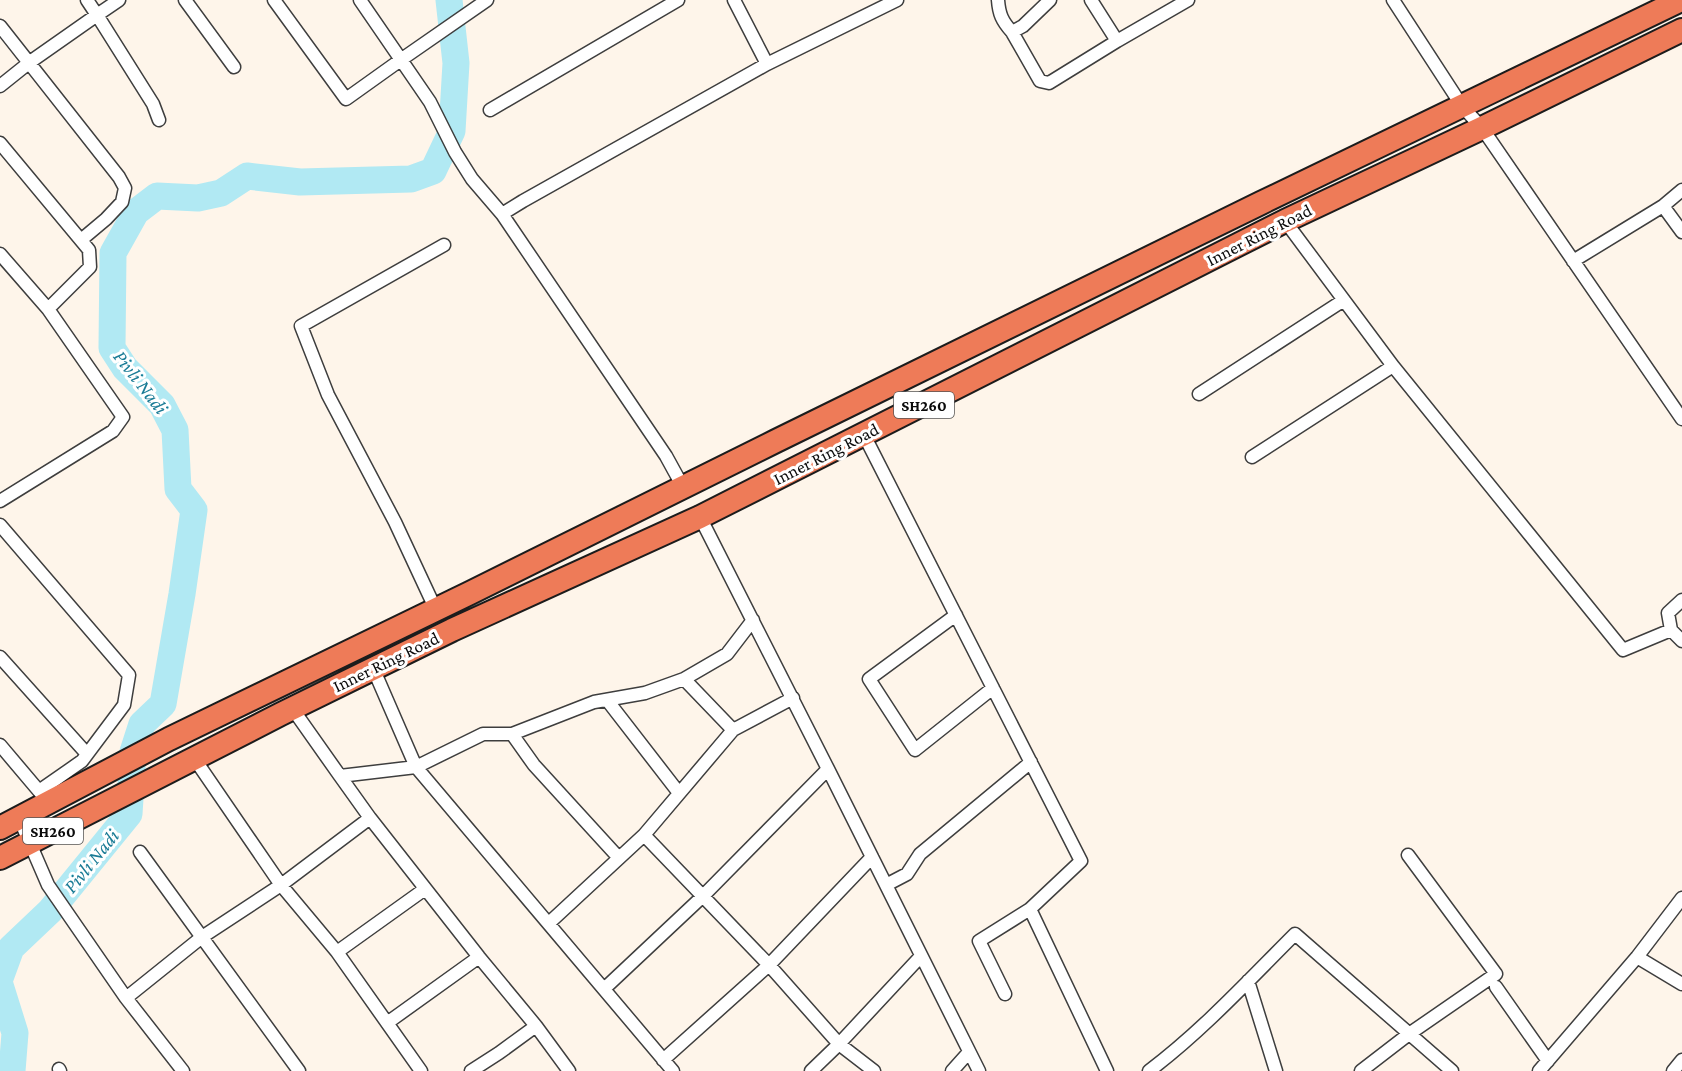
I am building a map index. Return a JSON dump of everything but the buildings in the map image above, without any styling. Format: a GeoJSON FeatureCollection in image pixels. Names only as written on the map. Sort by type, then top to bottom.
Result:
{"type":"FeatureCollection","features":[{"type":"Feature","properties":{"kind":"highway","name":"Inner Ring Road"},"geometry":{"type":"LineString","coordinates":[[10,823],[44,797],[102,774],[683,487],[1681,0]]}},
{"type":"Feature","properties":{"kind":"highway","name":"Inner Ring Road"},"geometry":{"type":"LineString","coordinates":[[0,858],[373,668],[700,518],[1285,221],[1682,30]]}},
{"type":"Feature","properties":{"kind":"street"},"geometry":{"type":"LineString","coordinates":[[87,0],[153,104],[159,120]]}},
{"type":"Feature","properties":{"kind":"street"},"geometry":{"type":"LineString","coordinates":[[0,86],[30,62],[119,0]]}},
{"type":"Feature","properties":{"kind":"street"},"geometry":{"type":"LineString","coordinates":[[185,0],[234,67]]}},
{"type":"Feature","properties":{"kind":"street"},"geometry":{"type":"LineString","coordinates":[[274,0],[346,99],[485,1]]}},
{"type":"Feature","properties":{"kind":"street"},"geometry":{"type":"LineString","coordinates":[[360,0],[430,102],[455,152],[472,179],[502,214],[666,456],[683,487]]}},
{"type":"Feature","properties":{"kind":"street"},"geometry":{"type":"LineString","coordinates":[[490,110],[678,0]]}},
{"type":"Feature","properties":{"kind":"street"},"geometry":{"type":"LineString","coordinates":[[734,0],[767,64]]}},
{"type":"Feature","properties":{"kind":"street"},"geometry":{"type":"LineString","coordinates":[[502,214],[767,64],[897,0]]}},
{"type":"Feature","properties":{"kind":"street"},"geometry":{"type":"LineString","coordinates":[[998,0],[1003,22],[1012,32],[1040,81],[1048,83],[1188,0]]}},
{"type":"Feature","properties":{"kind":"street"},"geometry":{"type":"LineString","coordinates":[[1012,32],[1023,26],[1050,0]]}},
{"type":"Feature","properties":{"kind":"street"},"geometry":{"type":"LineString","coordinates":[[1091,0],[1116,41]]}},
{"type":"Feature","properties":{"kind":"street"},"geometry":{"type":"LineString","coordinates":[[1393,0],[1462,106],[1482,128],[1682,419]]}},
{"type":"Feature","properties":{"kind":"street"},"geometry":{"type":"LineString","coordinates":[[0,26],[119,177],[125,188],[122,202],[81,240]]}},
{"type":"Feature","properties":{"kind":"street"},"geometry":{"type":"LineString","coordinates":[[0,143],[88,250],[90,267],[48,309]]}},
{"type":"Feature","properties":{"kind":"street"},"geometry":{"type":"LineString","coordinates":[[1573,261],[1663,206],[1682,190]]}},
{"type":"Feature","properties":{"kind":"street"},"geometry":{"type":"LineString","coordinates":[[1663,206],[1682,232]]}},
{"type":"Feature","properties":{"kind":"street"},"geometry":{"type":"LineString","coordinates":[[1285,221],[1393,366],[1623,650],[1671,630]]}},
{"type":"Feature","properties":{"kind":"street"},"geometry":{"type":"LineString","coordinates":[[436,610],[395,522],[328,395],[301,326],[444,245]]}},
{"type":"Feature","properties":{"kind":"street"},"geometry":{"type":"LineString","coordinates":[[0,254],[48,309],[123,417],[113,431],[0,501]]}},
{"type":"Feature","properties":{"kind":"street"},"geometry":{"type":"LineString","coordinates":[[1199,394],[1344,300]]}},
{"type":"Feature","properties":{"kind":"street"},"geometry":{"type":"LineString","coordinates":[[1252,457],[1393,366]]}},
{"type":"Feature","properties":{"kind":"street"},"geometry":{"type":"LineString","coordinates":[[864,435],[1081,861],[1030,909],[979,941],[1005,994]]}},
{"type":"Feature","properties":{"kind":"street"},"geometry":{"type":"LineString","coordinates":[[700,518],[793,698],[979,1071]]}},
{"type":"Feature","properties":{"kind":"street"},"geometry":{"type":"LineString","coordinates":[[0,525],[129,675],[124,705],[82,761],[44,797],[0,745]]}},
{"type":"Feature","properties":{"kind":"street"},"geometry":{"type":"LineString","coordinates":[[1682,600],[1668,613],[1671,630],[1682,641]]}},
{"type":"Feature","properties":{"kind":"street"},"geometry":{"type":"LineString","coordinates":[[956,615],[869,679],[915,750],[993,688]]}},
{"type":"Feature","properties":{"kind":"street"},"geometry":{"type":"LineString","coordinates":[[340,776],[416,767],[483,734],[512,734],[594,702],[645,693],[684,679],[727,654],[753,620]]}},
{"type":"Feature","properties":{"kind":"street"},"geometry":{"type":"LineString","coordinates":[[0,657],[87,754]]}},
{"type":"Feature","properties":{"kind":"street"},"geometry":{"type":"LineString","coordinates":[[373,668],[416,767],[673,1071]]}},
{"type":"Feature","properties":{"kind":"street"},"geometry":{"type":"LineString","coordinates":[[684,679],[733,730]]}},
{"type":"Feature","properties":{"kind":"street"},"geometry":{"type":"LineString","coordinates":[[549,923],[644,835],[733,730],[793,698]]}},
{"type":"Feature","properties":{"kind":"street"},"geometry":{"type":"LineString","coordinates":[[606,700],[680,793]]}},
{"type":"Feature","properties":{"kind":"street"},"geometry":{"type":"LineString","coordinates":[[292,708],[370,818],[536,1026],[569,1071]]}},
{"type":"Feature","properties":{"kind":"street"},"geometry":{"type":"LineString","coordinates":[[512,734],[534,765],[619,858]]}},
{"type":"Feature","properties":{"kind":"street"},"geometry":{"type":"LineString","coordinates":[[194,758],[280,885],[337,952],[421,1071]]}},
{"type":"Feature","properties":{"kind":"street"},"geometry":{"type":"LineString","coordinates":[[886,885],[908,874],[920,854],[1031,762]]}},
{"type":"Feature","properties":{"kind":"street"},"geometry":{"type":"LineString","coordinates":[[604,989],[703,896],[828,769]]}},
{"type":"Feature","properties":{"kind":"street"},"geometry":{"type":"LineString","coordinates":[[126,998],[202,937],[280,885],[370,818]]}},
{"type":"Feature","properties":{"kind":"street"},"geometry":{"type":"LineString","coordinates":[[10,823],[29,843],[48,885],[126,998],[183,1071]]}},
{"type":"Feature","properties":{"kind":"street"},"geometry":{"type":"LineString","coordinates":[[644,835],[769,965],[839,1044],[874,1071]]}},
{"type":"Feature","properties":{"kind":"street"},"geometry":{"type":"LineString","coordinates":[[140,852],[300,1071]]}},
{"type":"Feature","properties":{"kind":"street"},"geometry":{"type":"LineString","coordinates":[[1361,1071],[1409,1034],[1496,974],[1408,855]]}},
{"type":"Feature","properties":{"kind":"street"},"geometry":{"type":"LineString","coordinates":[[663,1060],[769,965],[872,857]]}},
{"type":"Feature","properties":{"kind":"street"},"geometry":{"type":"LineString","coordinates":[[337,952],[425,889]]}},
{"type":"Feature","properties":{"kind":"street"},"geometry":{"type":"LineString","coordinates":[[1539,1071],[1637,957],[1682,898]]}},
{"type":"Feature","properties":{"kind":"street"},"geometry":{"type":"LineString","coordinates":[[1030,909],[1107,1071]]}},
{"type":"Feature","properties":{"kind":"street"},"geometry":{"type":"LineString","coordinates":[[1149,1071],[1174,1053],[1294,934],[1452,1071]]}},
{"type":"Feature","properties":{"kind":"street"},"geometry":{"type":"LineString","coordinates":[[811,1071],[921,956]]}},
{"type":"Feature","properties":{"kind":"street"},"geometry":{"type":"LineString","coordinates":[[387,1023],[479,957]]}},
{"type":"Feature","properties":{"kind":"street"},"geometry":{"type":"LineString","coordinates":[[1637,957],[1682,984]]}},
{"type":"Feature","properties":{"kind":"street"},"geometry":{"type":"LineString","coordinates":[[1248,981],[1276,1071]]}},
{"type":"Feature","properties":{"kind":"street"},"geometry":{"type":"LineString","coordinates":[[1496,987],[1548,1061]]}},
{"type":"Feature","properties":{"kind":"street"},"geometry":{"type":"LineString","coordinates":[[471,1071],[536,1026]]}},
{"type":"Feature","properties":{"kind":"street"},"geometry":{"type":"LineString","coordinates":[[952,1071],[969,1052]]}},
{"type":"Feature","properties":{"kind":"street"},"geometry":{"type":"LineString","coordinates":[[1673,1071],[1682,1060]]}},
{"type":"Feature","properties":{"kind":"waterway","name":"Pivli Nadi"},"geometry":{"type":"LineString","coordinates":[[0,978],[11,948],[50,911],[129,814],[133,752],[142,724],[163,704],[182,594],[194,510],[178,489],[175,430],[162,405],[125,368],[112,348],[113,253],[136,212],[157,196],[198,198],[221,193],[247,176],[300,182],[411,179],[433,171],[452,131],[456,63],[449,0]]}},
{"type":"Feature","properties":{"kind":"waterway","name":"Pivli Nadi"},"geometry":{"type":"LineString","coordinates":[[0,985],[15,1033],[12,1071]]}}]}
